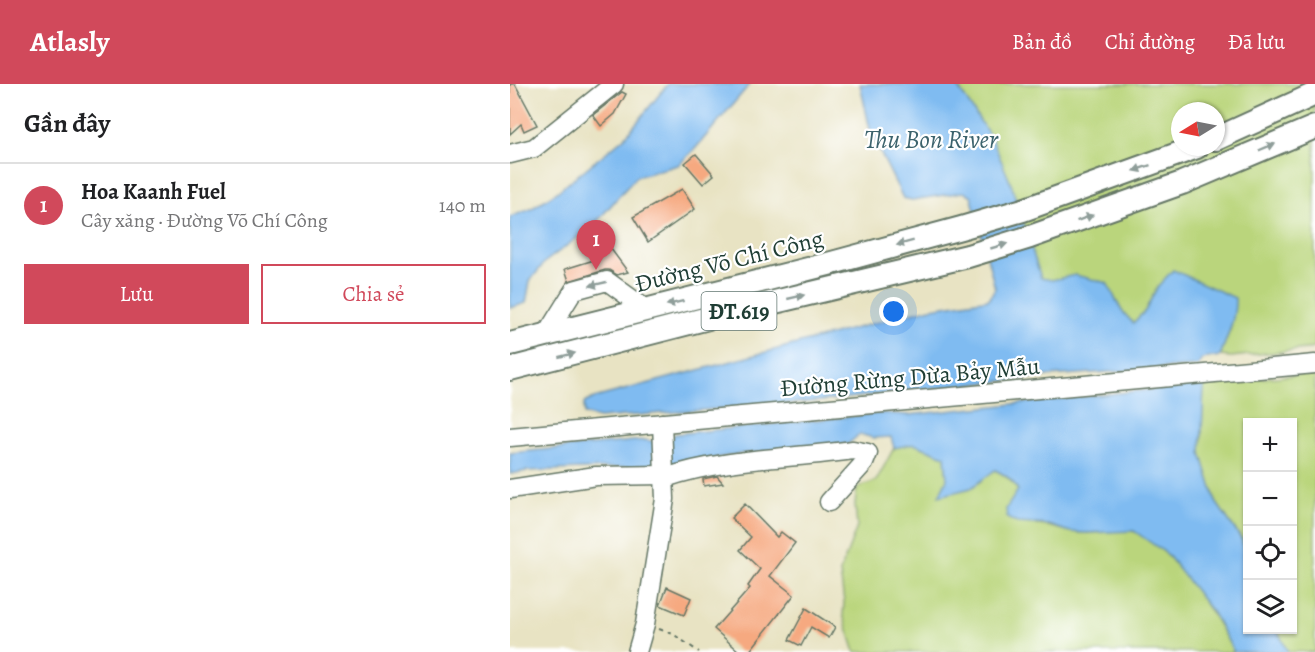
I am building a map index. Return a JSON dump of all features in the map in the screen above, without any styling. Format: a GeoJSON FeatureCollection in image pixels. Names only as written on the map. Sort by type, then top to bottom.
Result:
{"type":"FeatureCollection","features":[{"type":"Feature","properties":{"kind":"main road"},"geometry":{"type":"LineString","coordinates":[[1225,135],[1315,94]]}},
{"type":"Feature","properties":{"kind":"main road","name":"ĐT.619"},"geometry":{"type":"LineString","coordinates":[[510,369],[968,256],[1030,237],[1182,183],[1315,127]]}},
{"type":"Feature","properties":{"kind":"main road","name":"Đường Võ Chí Công"},"geometry":{"type":"LineString","coordinates":[[510,344],[961,228],[1023,210],[1172,156]]}},
{"type":"Feature","properties":{"kind":"main road"},"geometry":{"type":"LineString","coordinates":[[828,264],[834,288]]}},
{"type":"Feature","properties":{"kind":"street"},"geometry":{"type":"LineString","coordinates":[[510,154],[534,148],[614,84]]}},
{"type":"Feature","properties":{"kind":"street"},"geometry":{"type":"LineString","coordinates":[[546,335],[574,290],[608,281],[647,310]]}},
{"type":"Feature","properties":{"kind":"street","name":"Đường Rừng Dừa Bảy Mẫu"},"geometry":{"type":"LineString","coordinates":[[510,437],[662,427],[1315,364]]}},
{"type":"Feature","properties":{"kind":"street"},"geometry":{"type":"LineString","coordinates":[[638,652],[645,624],[666,499],[662,427]]}},
{"type":"Feature","properties":{"kind":"street"},"geometry":{"type":"LineString","coordinates":[[510,489],[596,476],[665,473],[853,450],[868,453],[864,463],[829,502]]}},
{"type":"Feature","properties":{"kind":"path"},"geometry":{"type":"LineString","coordinates":[[645,624],[673,634],[699,652]]}},
{"type":"Feature","properties":{"kind":"green space"},"geometry":{"type":"Polygon","coordinates":[[[956,84],[1315,84],[1315,348],[1231,357],[1220,356],[1231,327],[1158,286],[1145,311],[1133,323],[1122,311],[1106,283],[1075,276],[1052,280],[1041,279],[1011,184],[992,139],[956,84]]]}},
{"type":"Feature","properties":{"kind":"green space"},"geometry":{"type":"Polygon","coordinates":[[[1315,373],[1315,652],[1288,652],[1279,634],[1297,634],[1297,418],[1243,418],[1243,546],[1242,539],[1216,502],[1201,453],[1204,384],[1315,373]]]}},
{"type":"Feature","properties":{"kind":"green space"},"geometry":{"type":"Polygon","coordinates":[[[914,444],[945,456],[947,479],[940,495],[971,488],[995,470],[1003,474],[1015,486],[1036,525],[1079,533],[1131,531],[1151,541],[1179,568],[1192,585],[1234,652],[855,652],[843,615],[844,602],[840,572],[857,527],[855,504],[857,488],[876,481],[894,448],[914,444]]]}},
{"type":"Feature","properties":{"kind":"water"},"geometry":{"type":"Polygon","coordinates":[[[668,84],[750,84],[695,149],[678,165],[636,177],[593,226],[545,262],[530,281],[526,303],[510,308],[510,217],[531,209],[557,192],[625,137],[668,84]]]}},
{"type":"Feature","properties":{"kind":"water","name":"Thu Bon River"},"geometry":{"type":"Polygon","coordinates":[[[860,84],[956,84],[992,139],[1011,184],[1041,278],[1052,280],[1075,275],[1107,283],[1122,311],[1133,323],[1145,311],[1158,286],[1173,270],[1235,298],[1233,320],[1220,356],[1202,359],[1198,366],[1048,376],[821,401],[599,418],[584,414],[584,403],[594,398],[931,308],[989,299],[995,288],[971,195],[963,192],[912,200],[903,198],[871,134],[860,84]]]}},
{"type":"Feature","properties":{"kind":"water"},"geometry":{"type":"Polygon","coordinates":[[[1204,384],[1201,453],[1216,502],[1242,540],[1243,634],[1279,634],[1288,652],[1234,652],[1213,613],[1167,554],[1134,531],[1070,532],[1049,525],[1017,523],[1007,518],[1006,509],[1018,490],[1009,478],[995,470],[971,488],[939,496],[947,479],[945,456],[914,444],[894,448],[891,437],[873,438],[860,434],[848,444],[740,454],[667,466],[527,471],[510,474],[510,453],[644,440],[666,443],[675,434],[885,413],[908,415],[1204,384]]]}},
{"type":"Feature","properties":{"kind":"building"},"geometry":{"type":"Polygon","coordinates":[[[510,84],[515,84],[537,125],[524,131],[521,124],[510,134],[510,84]]]}},
{"type":"Feature","properties":{"kind":"building"},"geometry":{"type":"Polygon","coordinates":[[[622,92],[626,94],[615,114],[601,126],[593,115],[622,92]]]}},
{"type":"Feature","properties":{"kind":"building"},"geometry":{"type":"Polygon","coordinates":[[[696,154],[714,175],[703,184],[685,163],[696,154]]]}},
{"type":"Feature","properties":{"kind":"building"},"geometry":{"type":"Polygon","coordinates":[[[682,189],[695,209],[648,242],[633,217],[682,189]]]}},
{"type":"Feature","properties":{"kind":"building"},"geometry":{"type":"Polygon","coordinates":[[[602,237],[628,272],[617,275],[605,270],[569,281],[565,269],[597,259],[588,247],[602,237]]]}},
{"type":"Feature","properties":{"kind":"building"},"geometry":{"type":"Polygon","coordinates":[[[717,476],[723,483],[704,486],[703,479],[717,476]]]}},
{"type":"Feature","properties":{"kind":"building"},"geometry":{"type":"Polygon","coordinates":[[[745,504],[777,537],[781,532],[795,543],[770,576],[794,595],[749,652],[740,652],[714,629],[750,588],[748,586],[760,569],[740,550],[751,537],[731,518],[745,504]]]}},
{"type":"Feature","properties":{"kind":"building"},"geometry":{"type":"Polygon","coordinates":[[[667,587],[691,598],[684,615],[660,605],[667,587]]]}},
{"type":"Feature","properties":{"kind":"building"},"geometry":{"type":"Polygon","coordinates":[[[806,608],[835,627],[829,638],[811,627],[801,646],[789,640],[806,608]]]}},
{"type":"Feature","properties":{"kind":"place","name":"Hoa Kaanh Fuel"},"geometry":{"type":"Point","coordinates":[596,270]}}]}
